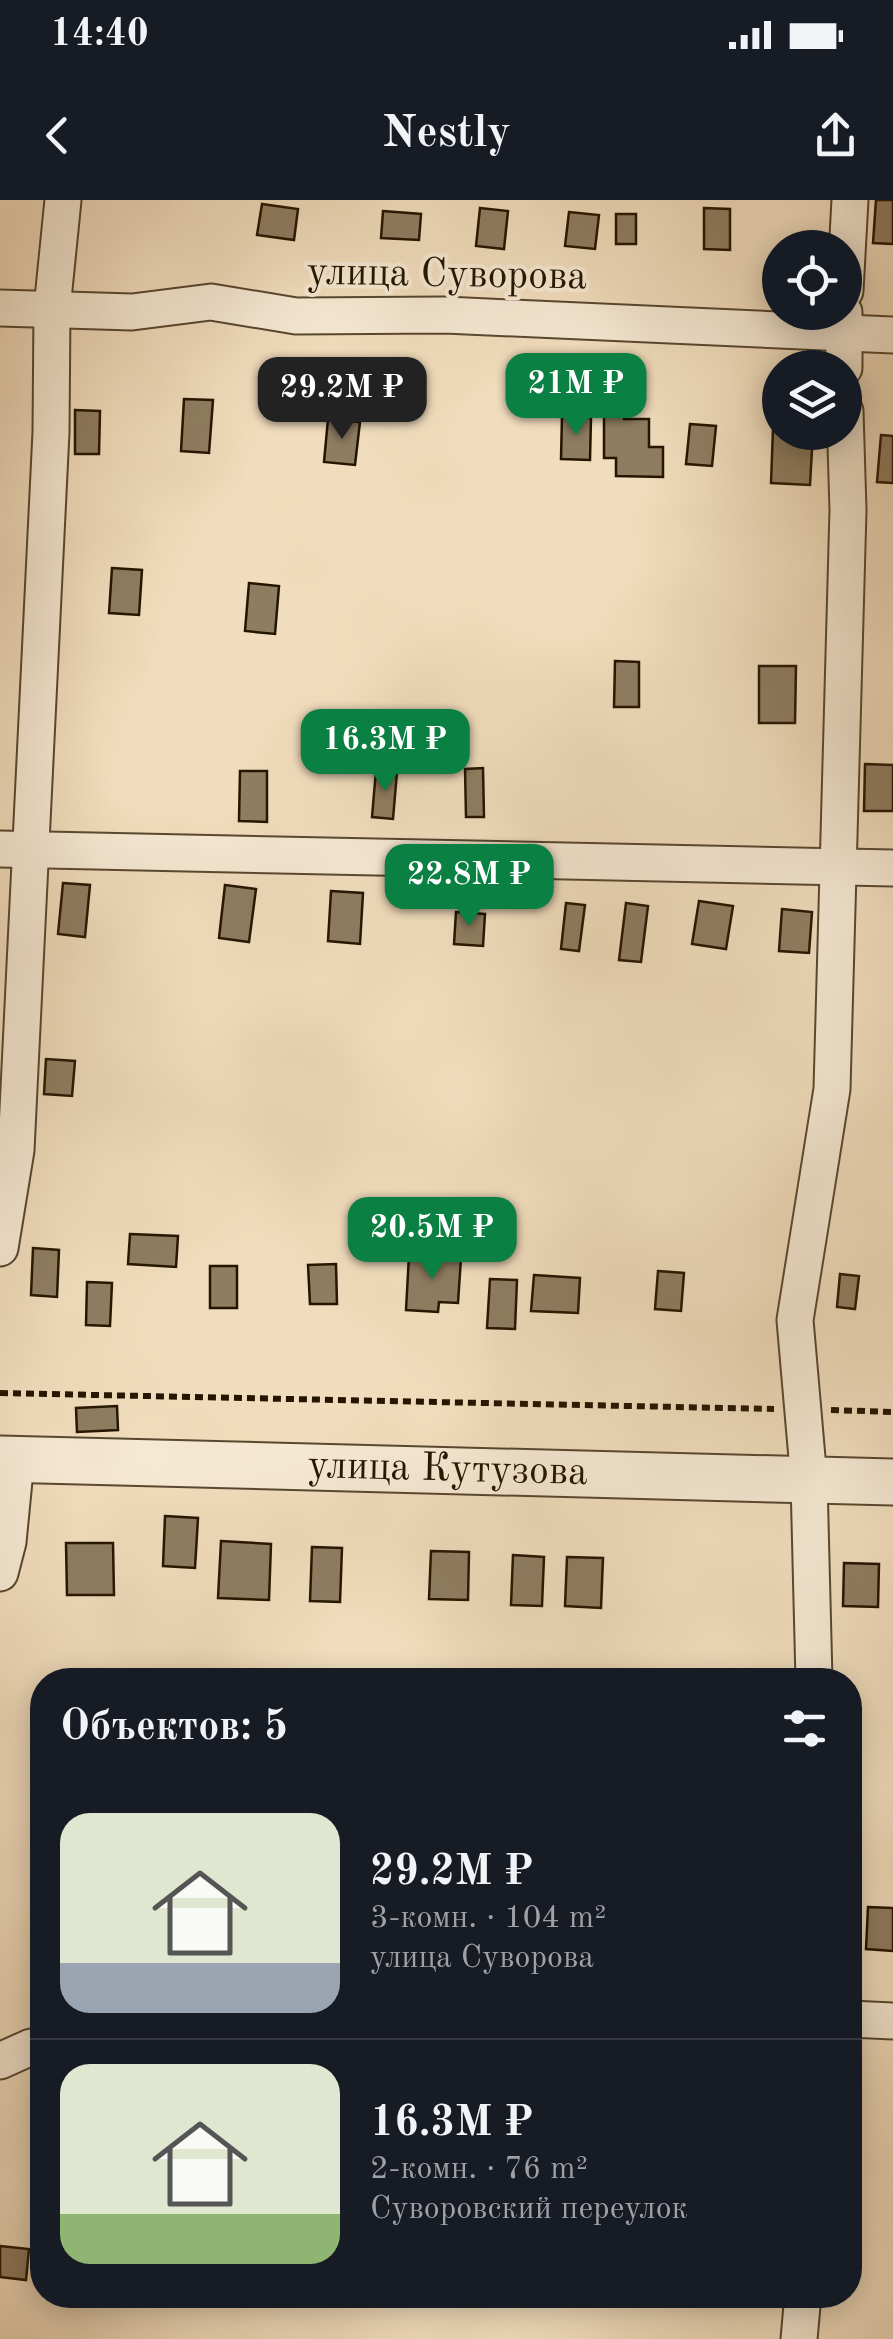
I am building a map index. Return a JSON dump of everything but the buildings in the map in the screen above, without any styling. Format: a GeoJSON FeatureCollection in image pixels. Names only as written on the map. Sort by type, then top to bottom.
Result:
{"type":"FeatureCollection","features":[{"type":"Feature","properties":{"kind":"street"},"geometry":{"type":"LineString","coordinates":[[0,1248],[16,1150],[15,849],[51,432],[52,309],[63,200]]}},
{"type":"Feature","properties":{"kind":"street"},"geometry":{"type":"LineString","coordinates":[[848,230],[850,200]]}},
{"type":"Feature","properties":{"kind":"street","name":"улица Суворова"},"geometry":{"type":"LineString","coordinates":[[0,308],[132,312],[211,302],[296,316],[445,315],[843,338],[893,335]]}},
{"type":"Feature","properties":{"kind":"street"},"geometry":{"type":"LineString","coordinates":[[814,1668],[810,1481],[795,1320],[832,1089],[848,510],[846,450]]}},
{"type":"Feature","properties":{"kind":"street"},"geometry":{"type":"LineString","coordinates":[[15,849],[893,868]]}},
{"type":"Feature","properties":{"kind":"street"},"geometry":{"type":"LineString","coordinates":[[0,1572],[8,1542],[8,1459]]}},
{"type":"Feature","properties":{"kind":"street","name":"улица Кутузова"},"geometry":{"type":"LineString","coordinates":[[8,1459],[893,1482]]}},
{"type":"Feature","properties":{"kind":"street"},"geometry":{"type":"LineString","coordinates":[[862,2020],[893,2021]]}},
{"type":"Feature","properties":{"kind":"street"},"geometry":{"type":"LineString","coordinates":[[0,2060],[30,2047]]}},
{"type":"Feature","properties":{"kind":"street"},"geometry":{"type":"LineString","coordinates":[[800,2339],[801,2308]]}},
{"type":"Feature","properties":{"kind":"path"},"geometry":{"type":"LineString","coordinates":[[0,1394],[893,1412]]}}]}
